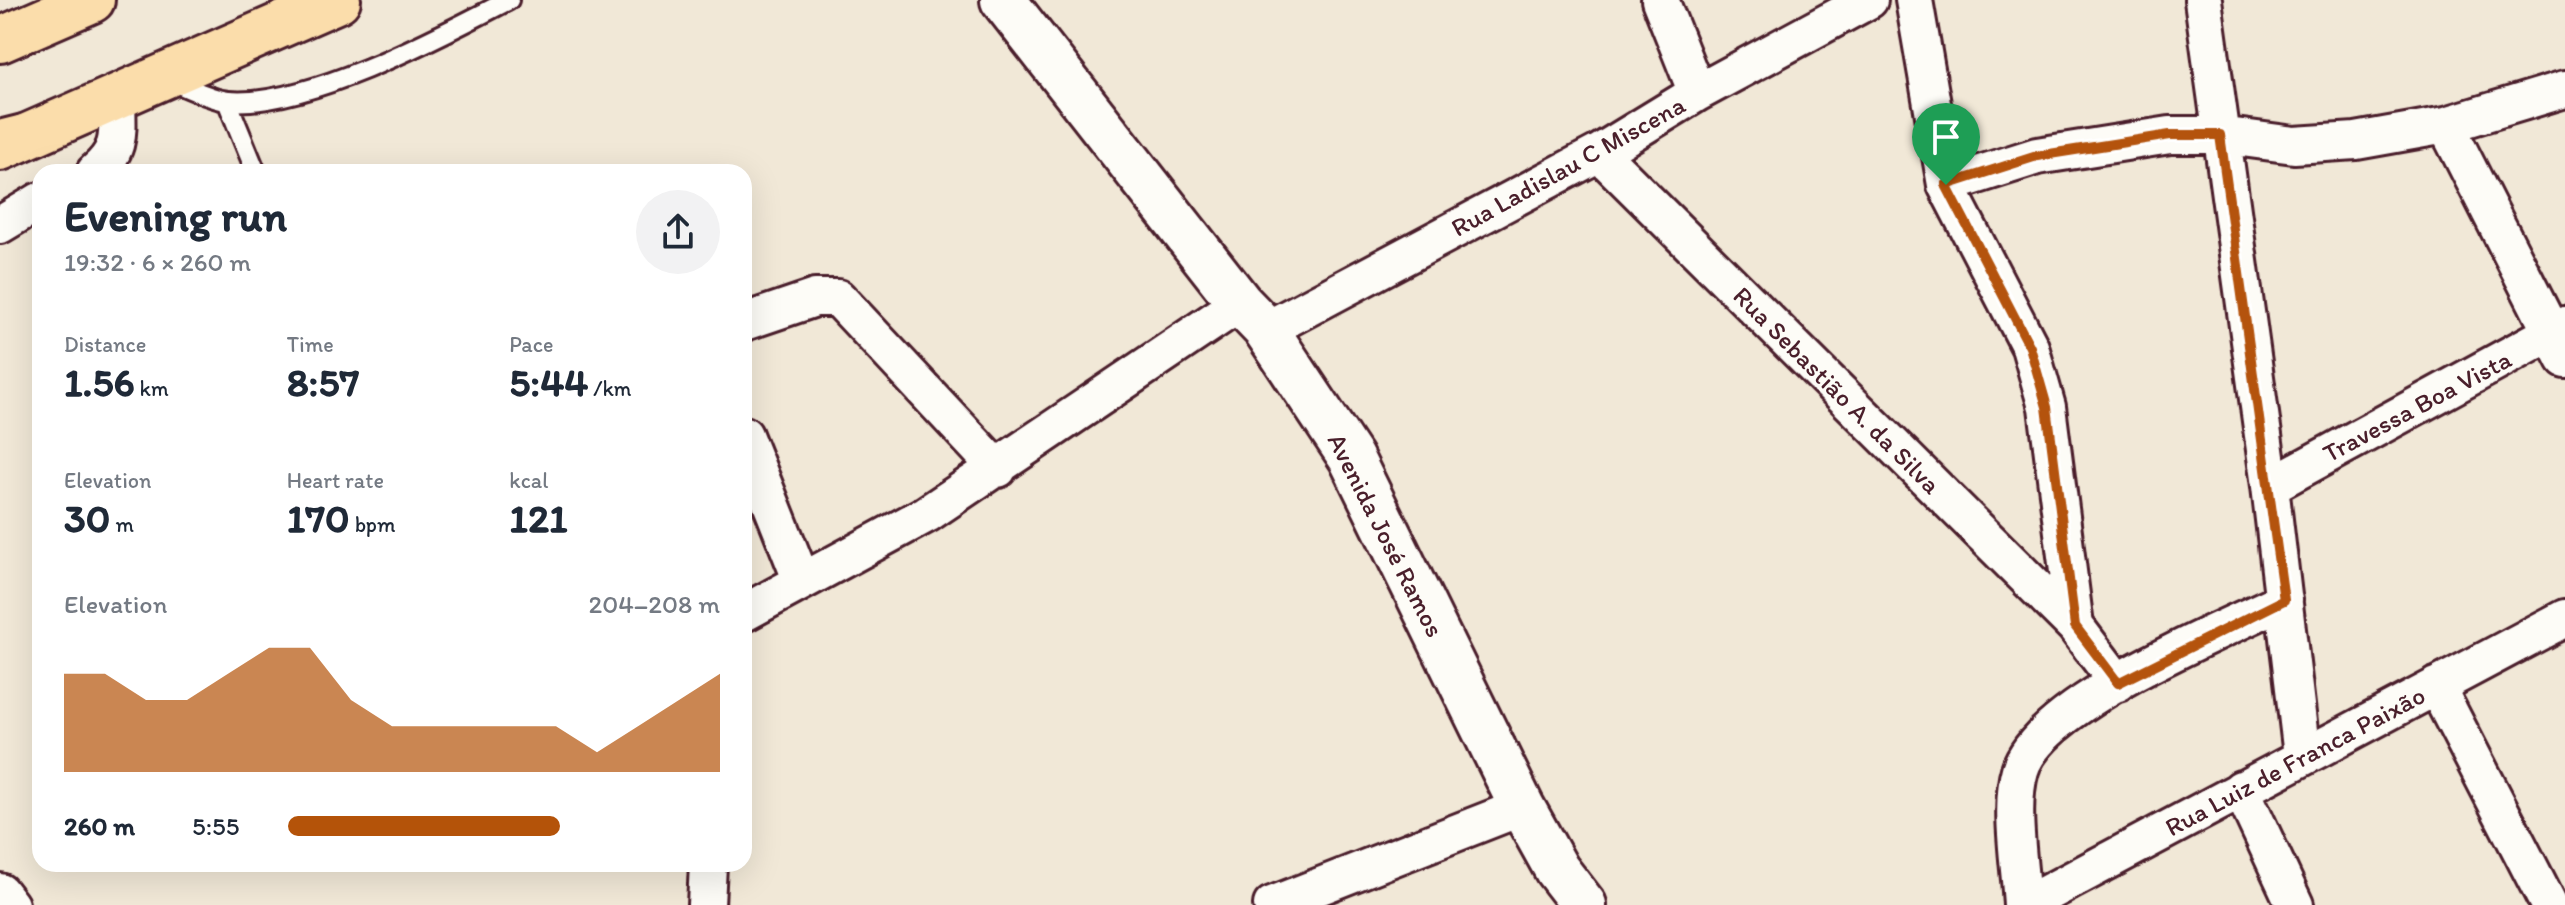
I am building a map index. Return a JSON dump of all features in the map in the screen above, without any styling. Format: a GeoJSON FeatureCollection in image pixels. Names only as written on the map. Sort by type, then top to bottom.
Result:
{"type":"FeatureCollection","features":[{"type":"Feature","properties":{"kind":"main road"},"geometry":{"type":"LineString","coordinates":[[0,40],[92,0]]}},
{"type":"Feature","properties":{"kind":"main road"},"geometry":{"type":"LineString","coordinates":[[8,143],[338,0]]}},
{"type":"Feature","properties":{"kind":"street","name":"Avenida José Ramos"},"geometry":{"type":"LineString","coordinates":[[1003,0],[1253,316],[1351,458],[1522,807],[1557,870],[1584,905]]}},
{"type":"Feature","properties":{"kind":"street"},"geometry":{"type":"LineString","coordinates":[[1660,0],[1697,93]]}},
{"type":"Feature","properties":{"kind":"street","name":"Rua Ladislau C Miscena"},"geometry":{"type":"LineString","coordinates":[[752,608],[801,579],[927,514],[1253,316],[1599,153],[1697,93],[1869,0]]}},
{"type":"Feature","properties":{"kind":"street"},"geometry":{"type":"LineString","coordinates":[[1914,0],[1946,185],[2030,347],[2047,407],[2075,626]]}},
{"type":"Feature","properties":{"kind":"street"},"geometry":{"type":"LineString","coordinates":[[2203,0],[2270,486],[2302,756]]}},
{"type":"Feature","properties":{"kind":"street"},"geometry":{"type":"LineString","coordinates":[[1946,185],[2037,156],[2170,135],[2220,135],[2294,145],[2356,141],[2446,125],[2565,89]]}},
{"type":"Feature","properties":{"kind":"street"},"geometry":{"type":"LineString","coordinates":[[105,164],[112,158],[117,141],[117,96]]}},
{"type":"Feature","properties":{"kind":"street"},"geometry":{"type":"LineString","coordinates":[[2446,125],[2561,339]]}},
{"type":"Feature","properties":{"kind":"street","name":"Rua Sebastião A. da Silva"},"geometry":{"type":"LineString","coordinates":[[1599,153],[2075,626],[2118,683]]}},
{"type":"Feature","properties":{"kind":"street"},"geometry":{"type":"LineString","coordinates":[[0,225],[32,206]]}},
{"type":"Feature","properties":{"kind":"street"},"geometry":{"type":"LineString","coordinates":[[752,319],[815,298],[838,298],[998,469]]}},
{"type":"Feature","properties":{"kind":"street","name":"Travessa Boa Vista"},"geometry":{"type":"LineString","coordinates":[[2270,486],[2561,339]]}},
{"type":"Feature","properties":{"kind":"street"},"geometry":{"type":"LineString","coordinates":[[752,455],[801,579]]}},
{"type":"Feature","properties":{"kind":"street","name":"Rua Luiz de Franca Paixão"},"geometry":{"type":"LineString","coordinates":[[2284,600],[2118,683],[2060,718],[2038,739],[2020,769],[2017,799],[2024,905],[2565,618]]}},
{"type":"Feature","properties":{"kind":"street"},"geometry":{"type":"LineString","coordinates":[[2436,686],[2549,905]]}},
{"type":"Feature","properties":{"kind":"street"},"geometry":{"type":"LineString","coordinates":[[2241,789],[2295,905]]}},
{"type":"Feature","properties":{"kind":"street"},"geometry":{"type":"LineString","coordinates":[[1272,905],[1522,807]]}},
{"type":"Feature","properties":{"kind":"street"},"geometry":{"type":"LineString","coordinates":[[706,905],[708,872]]}},
{"type":"Feature","properties":{"kind":"street"},"geometry":{"type":"LineString","coordinates":[[0,892],[10,905]]}},
{"type":"Feature","properties":{"kind":"lane"},"geometry":{"type":"LineString","coordinates":[[160,78],[227,101],[262,99],[322,87],[509,0]]}},
{"type":"Feature","properties":{"kind":"lane"},"geometry":{"type":"LineString","coordinates":[[227,101],[253,164]]}},
{"type":"Feature","properties":{"kind":"route"},"geometry":{"type":"LineString","coordinates":[[2170,135],[2220,135],[2284,600],[2118,683],[2075,626],[2047,407],[2030,347],[2000,282],[1946,185],[2037,156],[2170,135]]}}]}
